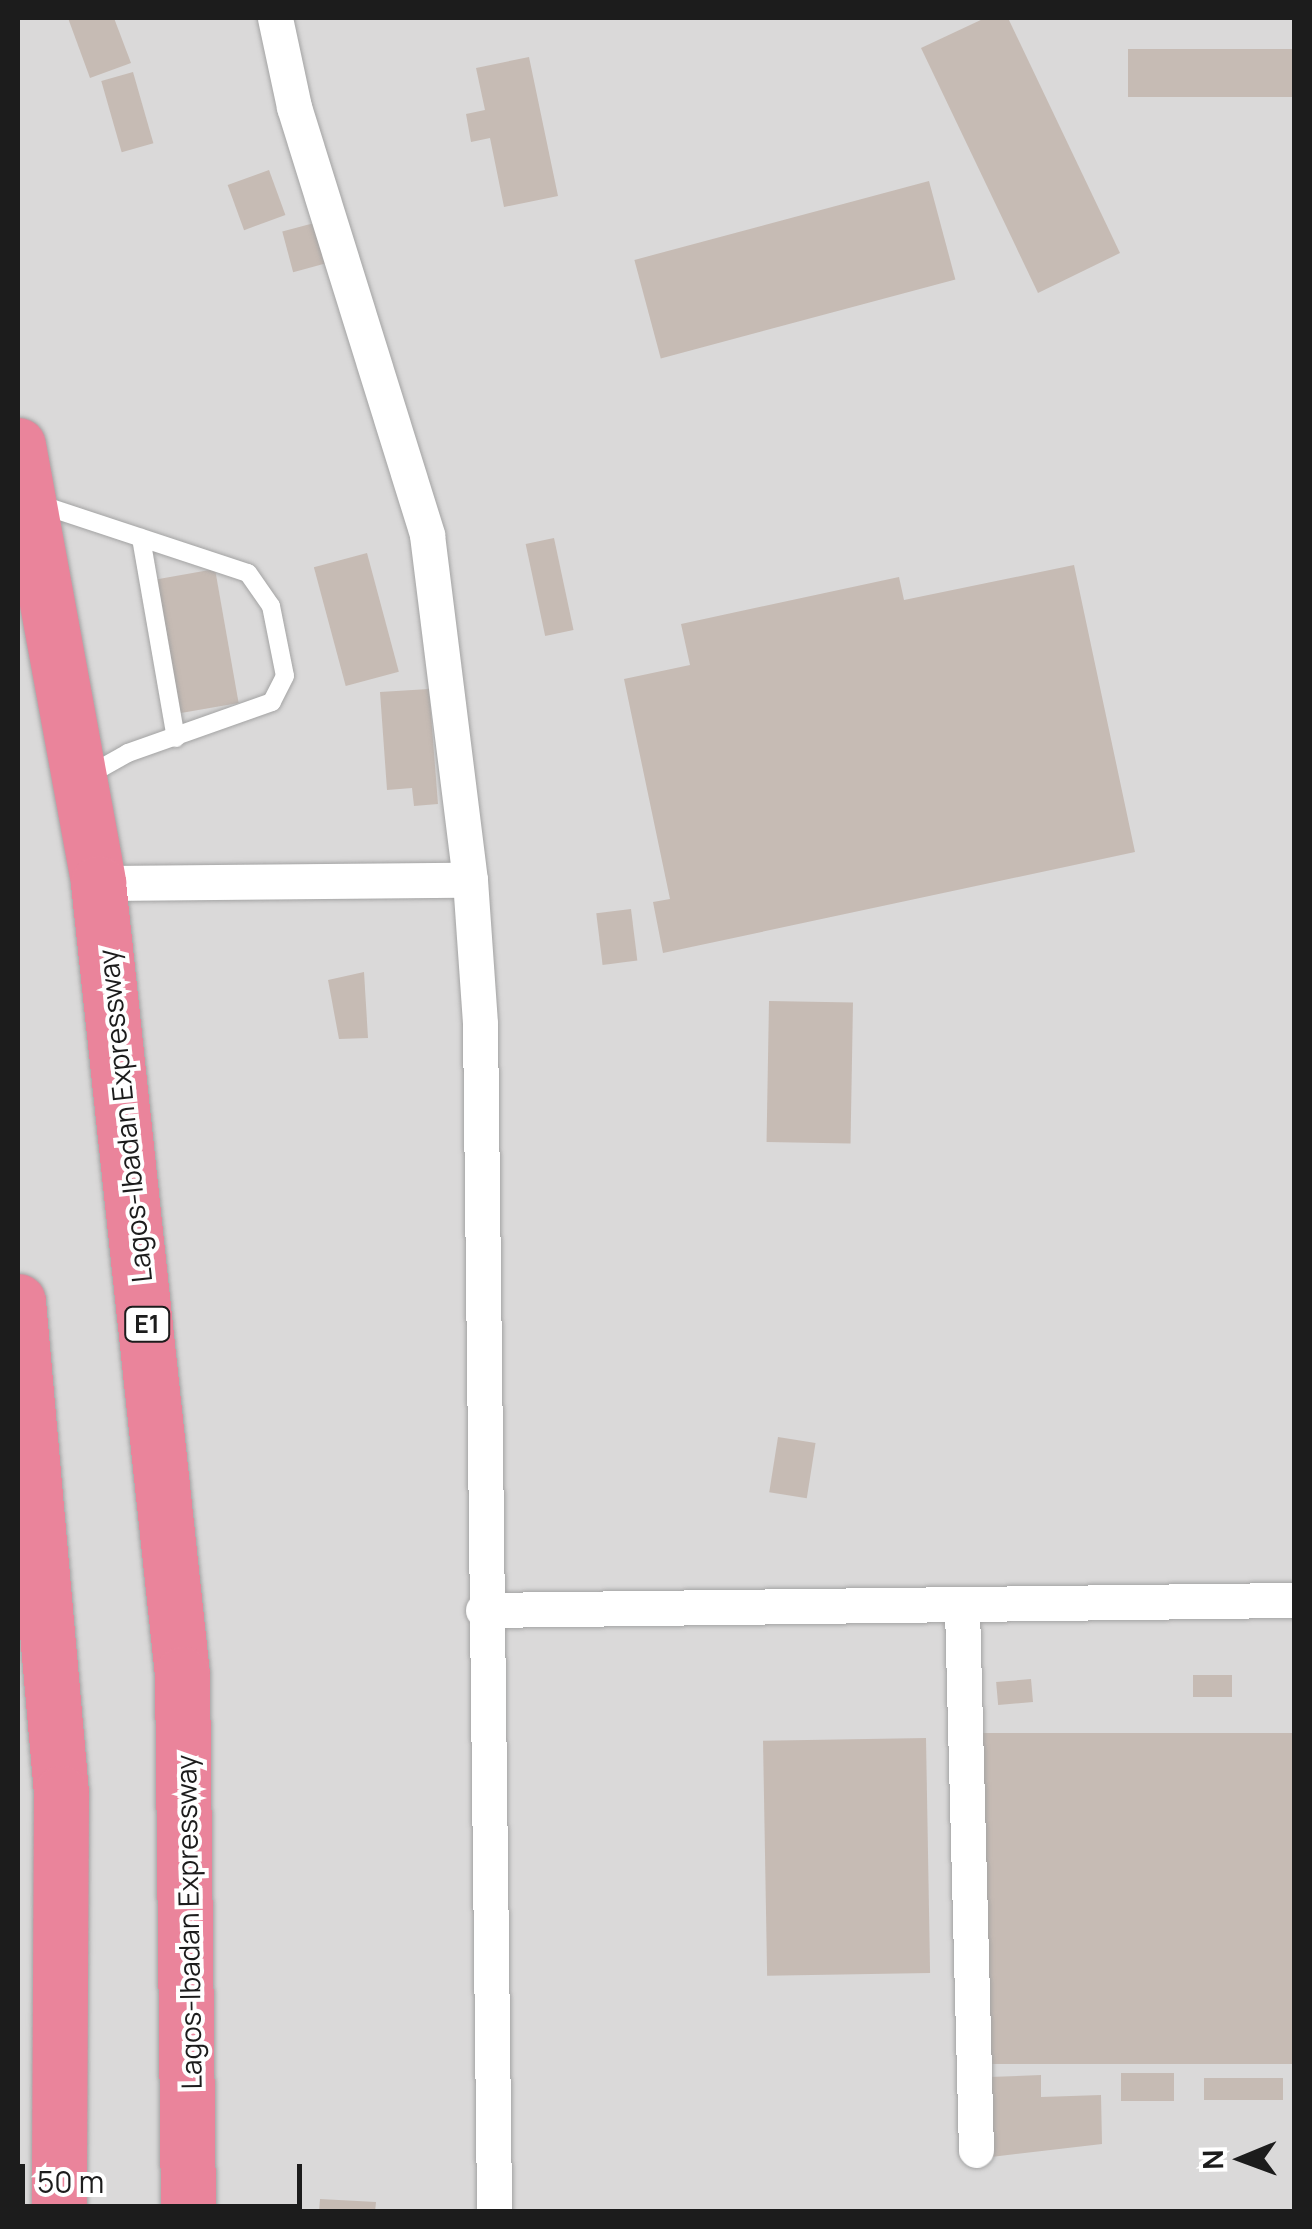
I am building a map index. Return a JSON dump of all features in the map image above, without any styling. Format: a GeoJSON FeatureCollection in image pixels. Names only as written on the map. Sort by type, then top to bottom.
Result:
{"type":"FeatureCollection","features":[{"type":"Feature","properties":{"kind":"highway","name":"Lagos-Ibadan Expressway"},"geometry":{"type":"LineString","coordinates":[[18,446],[98,883],[182,1674],[188,2212]]}},
{"type":"Feature","properties":{"kind":"highway"},"geometry":{"type":"LineString","coordinates":[[18,1301],[61,1793],[59,2212]]}},
{"type":"Feature","properties":{"kind":"street"},"geometry":{"type":"LineString","coordinates":[[275,18],[294,107],[427,536],[470,880],[480,1024],[483,1610],[494,2212]]}},
{"type":"Feature","properties":{"kind":"street"},"geometry":{"type":"LineString","coordinates":[[98,883],[470,880]]}},
{"type":"Feature","properties":{"kind":"street"},"geometry":{"type":"LineString","coordinates":[[483,1610],[962,1609],[1294,1600]]}},
{"type":"Feature","properties":{"kind":"street"},"geometry":{"type":"LineString","coordinates":[[962,1609],[976,2150]]}},
{"type":"Feature","properties":{"kind":"lane"},"geometry":{"type":"LineString","coordinates":[[31,501],[248,573],[272,606],[285,676],[272,702],[176,738],[79,781]]}},
{"type":"Feature","properties":{"kind":"lane"},"geometry":{"type":"LineString","coordinates":[[141,538],[176,738]]}},
{"type":"Feature","properties":{"kind":"shaded area"},"geometry":{"type":"Polygon","coordinates":[[[18,18],[1294,18],[1294,2211],[18,2211],[18,18]]]}},
{"type":"Feature","properties":{"kind":"building"},"geometry":{"type":"Polygon","coordinates":[[[68,18],[114,18],[131,63],[90,78],[68,18]]]}},
{"type":"Feature","properties":{"kind":"building"},"geometry":{"type":"Polygon","coordinates":[[[985,18],[1008,18],[1120,253],[1038,293],[921,48],[985,18]]]}},
{"type":"Feature","properties":{"kind":"building"},"geometry":{"type":"Polygon","coordinates":[[[1128,49],[1294,49],[1294,97],[1128,97],[1128,49]]]}},
{"type":"Feature","properties":{"kind":"building"},"geometry":{"type":"Polygon","coordinates":[[[529,57],[558,196],[504,207],[490,138],[471,142],[466,114],[485,110],[476,68],[529,57]]]}},
{"type":"Feature","properties":{"kind":"building"},"geometry":{"type":"Polygon","coordinates":[[[133,72],[153,143],[122,152],[101,81],[133,72]]]}},
{"type":"Feature","properties":{"kind":"building"},"geometry":{"type":"Polygon","coordinates":[[[269,170],[285,215],[244,230],[228,185],[269,170]]]}},
{"type":"Feature","properties":{"kind":"building"},"geometry":{"type":"Polygon","coordinates":[[[929,181],[955,280],[661,358],[634,260],[929,181]]]}},
{"type":"Feature","properties":{"kind":"building"},"geometry":{"type":"Polygon","coordinates":[[[318,222],[329,263],[293,272],[282,232],[318,222]]]}},
{"type":"Feature","properties":{"kind":"building"},"geometry":{"type":"Polygon","coordinates":[[[554,538],[574,630],[545,636],[526,544],[554,538]]]}},
{"type":"Feature","properties":{"kind":"building"},"geometry":{"type":"Polygon","coordinates":[[[367,553],[399,672],[346,686],[314,567],[367,553]]]}},
{"type":"Feature","properties":{"kind":"building"},"geometry":{"type":"Polygon","coordinates":[[[1074,565],[1135,852],[663,953],[653,902],[670,899],[624,679],[690,665],[681,624],[899,577],[904,600],[1074,565]]]}},
{"type":"Feature","properties":{"kind":"building"},"geometry":{"type":"Polygon","coordinates":[[[215,569],[239,703],[180,713],[156,579],[215,569]]]}},
{"type":"Feature","properties":{"kind":"building"},"geometry":{"type":"Polygon","coordinates":[[[429,689],[438,804],[414,806],[412,788],[387,790],[380,692],[429,689]]]}},
{"type":"Feature","properties":{"kind":"building"},"geometry":{"type":"Polygon","coordinates":[[[631,909],[637,961],[603,965],[596,913],[631,909]]]}},
{"type":"Feature","properties":{"kind":"building"},"geometry":{"type":"Polygon","coordinates":[[[364,972],[368,1038],[339,1039],[328,980],[364,972]]]}},
{"type":"Feature","properties":{"kind":"building"},"geometry":{"type":"Polygon","coordinates":[[[769,1001],[853,1002],[851,1143],[767,1142],[769,1001]]]}},
{"type":"Feature","properties":{"kind":"building"},"geometry":{"type":"Polygon","coordinates":[[[778,1437],[816,1443],[807,1498],[769,1492],[778,1437]]]}},
{"type":"Feature","properties":{"kind":"building"},"geometry":{"type":"Polygon","coordinates":[[[1193,1675],[1232,1675],[1232,1697],[1193,1697],[1193,1675]]]}},
{"type":"Feature","properties":{"kind":"building"},"geometry":{"type":"Polygon","coordinates":[[[1031,1679],[1033,1702],[998,1705],[996,1682],[1031,1679]]]}},
{"type":"Feature","properties":{"kind":"building"},"geometry":{"type":"Polygon","coordinates":[[[981,1733],[1292,1733],[1292,2064],[981,2064],[981,1733]]]}},
{"type":"Feature","properties":{"kind":"building"},"geometry":{"type":"Polygon","coordinates":[[[926,1738],[930,1973],[767,1976],[763,1741],[926,1738]]]}},
{"type":"Feature","properties":{"kind":"building"},"geometry":{"type":"Polygon","coordinates":[[[1121,2073],[1174,2073],[1174,2101],[1121,2101],[1121,2073]]]}},
{"type":"Feature","properties":{"kind":"building"},"geometry":{"type":"Polygon","coordinates":[[[1041,2075],[1041,2097],[1101,2095],[1102,2144],[991,2157],[989,2077],[1041,2075]]]}},
{"type":"Feature","properties":{"kind":"building"},"geometry":{"type":"Polygon","coordinates":[[[1204,2078],[1283,2078],[1283,2100],[1204,2100],[1204,2078]]]}},
{"type":"Feature","properties":{"kind":"building"},"geometry":{"type":"Polygon","coordinates":[[[320,2199],[376,2202],[375,2212],[319,2212],[320,2199]]]}}]}
